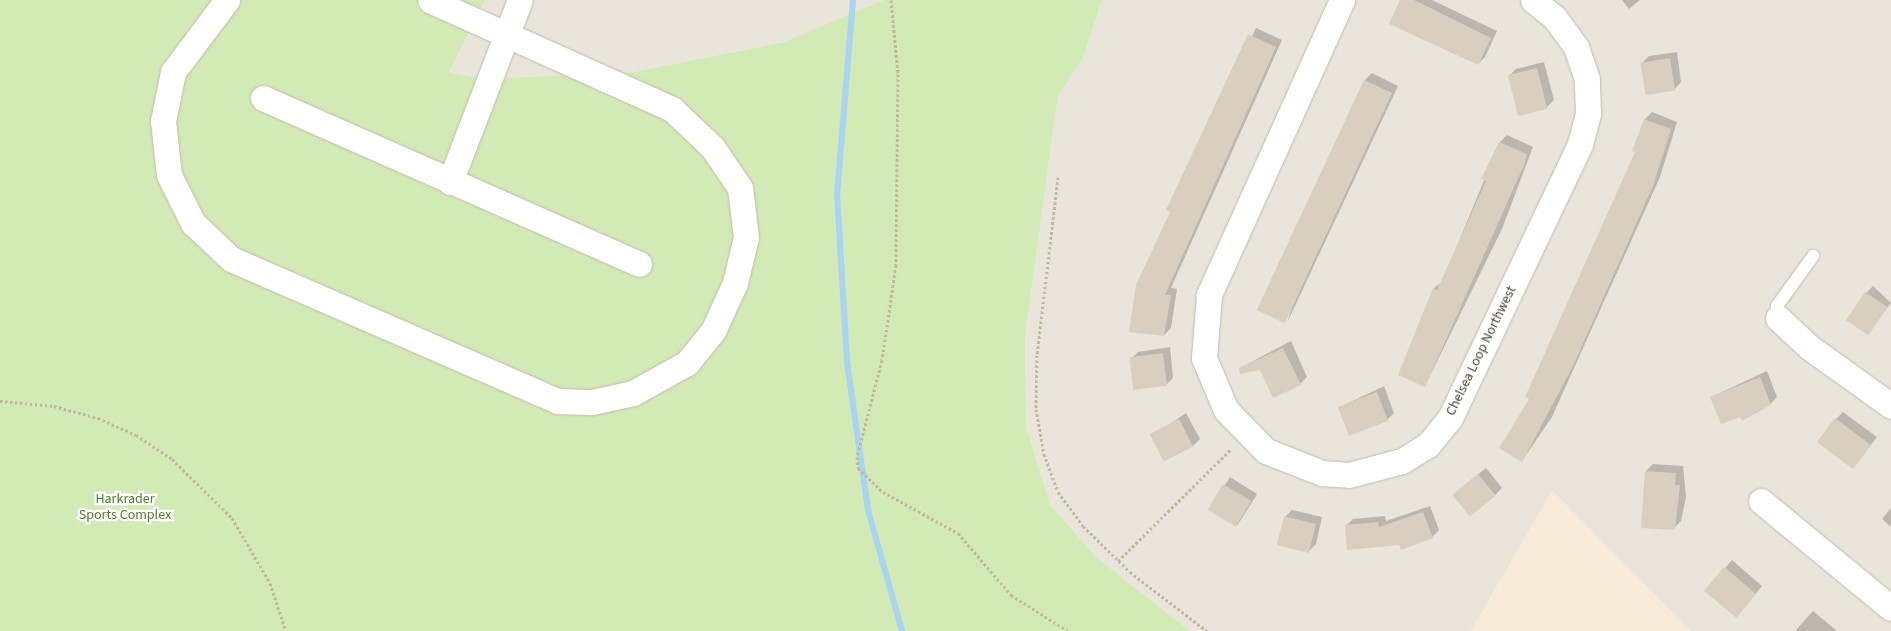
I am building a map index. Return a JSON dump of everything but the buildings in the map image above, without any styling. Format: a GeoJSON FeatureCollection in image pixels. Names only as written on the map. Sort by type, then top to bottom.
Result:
{"type":"FeatureCollection","features":[{"type":"Feature","properties":{"kind":"street"},"geometry":{"type":"LineString","coordinates":[[227,0],[173,72],[163,121],[169,176],[193,223],[231,260],[558,401],[592,402],[633,393],[687,364],[713,331],[735,283],[746,237],[740,188],[713,148],[672,109],[510,33],[430,0]]}},
{"type":"Feature","properties":{"kind":"street"},"geometry":{"type":"LineString","coordinates":[[450,182],[510,33],[520,0]]}},
{"type":"Feature","properties":{"kind":"street","name":"Chelsea Loop Northwest"},"geometry":{"type":"LineString","coordinates":[[1342,0],[1208,295],[1204,358],[1221,402],[1246,435],[1293,465],[1349,475],[1402,461],[1428,445],[1450,418],[1580,144],[1588,114],[1587,79],[1576,47],[1533,0]]}},
{"type":"Feature","properties":{"kind":"street"},"geometry":{"type":"LineString","coordinates":[[263,98],[639,264]]}},
{"type":"Feature","properties":{"kind":"street"},"geometry":{"type":"LineString","coordinates":[[1778,318],[1809,347],[1891,406]]}},
{"type":"Feature","properties":{"kind":"street"},"geometry":{"type":"LineString","coordinates":[[1761,501],[1891,608]]}},
{"type":"Feature","properties":{"kind":"lane"},"geometry":{"type":"LineString","coordinates":[[1778,318],[1777,306],[1813,256]]}},
{"type":"Feature","properties":{"kind":"path"},"geometry":{"type":"LineString","coordinates":[[891,0],[898,74],[896,265],[882,360],[857,457],[858,468],[883,492],[958,533],[1011,596],[1068,631]]}},
{"type":"Feature","properties":{"kind":"path"},"geometry":{"type":"LineString","coordinates":[[1058,177],[1037,355],[1039,432],[1050,474],[1067,508],[1118,561],[1207,631]]}},
{"type":"Feature","properties":{"kind":"path"},"geometry":{"type":"LineString","coordinates":[[0,401],[54,406],[98,418],[136,435],[172,459],[204,486],[237,526],[270,583],[286,631]]}},
{"type":"Feature","properties":{"kind":"path"},"geometry":{"type":"LineString","coordinates":[[1118,561],[1246,435]]}},
{"type":"Feature","properties":{"kind":"shaded area"},"geometry":{"type":"Polygon","coordinates":[[[485,0],[885,0],[788,41],[633,72],[483,79],[449,72],[485,0]]]}},
{"type":"Feature","properties":{"kind":"shaded area"},"geometry":{"type":"Polygon","coordinates":[[[1102,0],[1891,0],[1891,631],[1691,631],[1552,491],[1471,631],[1190,631],[1097,558],[1050,505],[1026,426],[1025,336],[1058,96],[1083,58],[1102,0]]]}},
{"type":"Feature","properties":{"kind":"shaded area"},"geometry":{"type":"Polygon","coordinates":[[[1552,491],[1691,631],[1471,631],[1552,491]]]}},
{"type":"Feature","properties":{"kind":"green space","name":"Harkrader Sports Complex"},"geometry":{"type":"Polygon","coordinates":[[[0,0],[485,0],[449,72],[483,79],[633,72],[784,42],[884,0],[1102,0],[1083,58],[1058,96],[1025,336],[1026,426],[1050,505],[1097,558],[1190,631],[0,631],[0,0]]]}},
{"type":"Feature","properties":{"kind":"waterway"},"geometry":{"type":"LineString","coordinates":[[853,0],[837,193],[847,362],[868,510],[902,631]]}}]}
